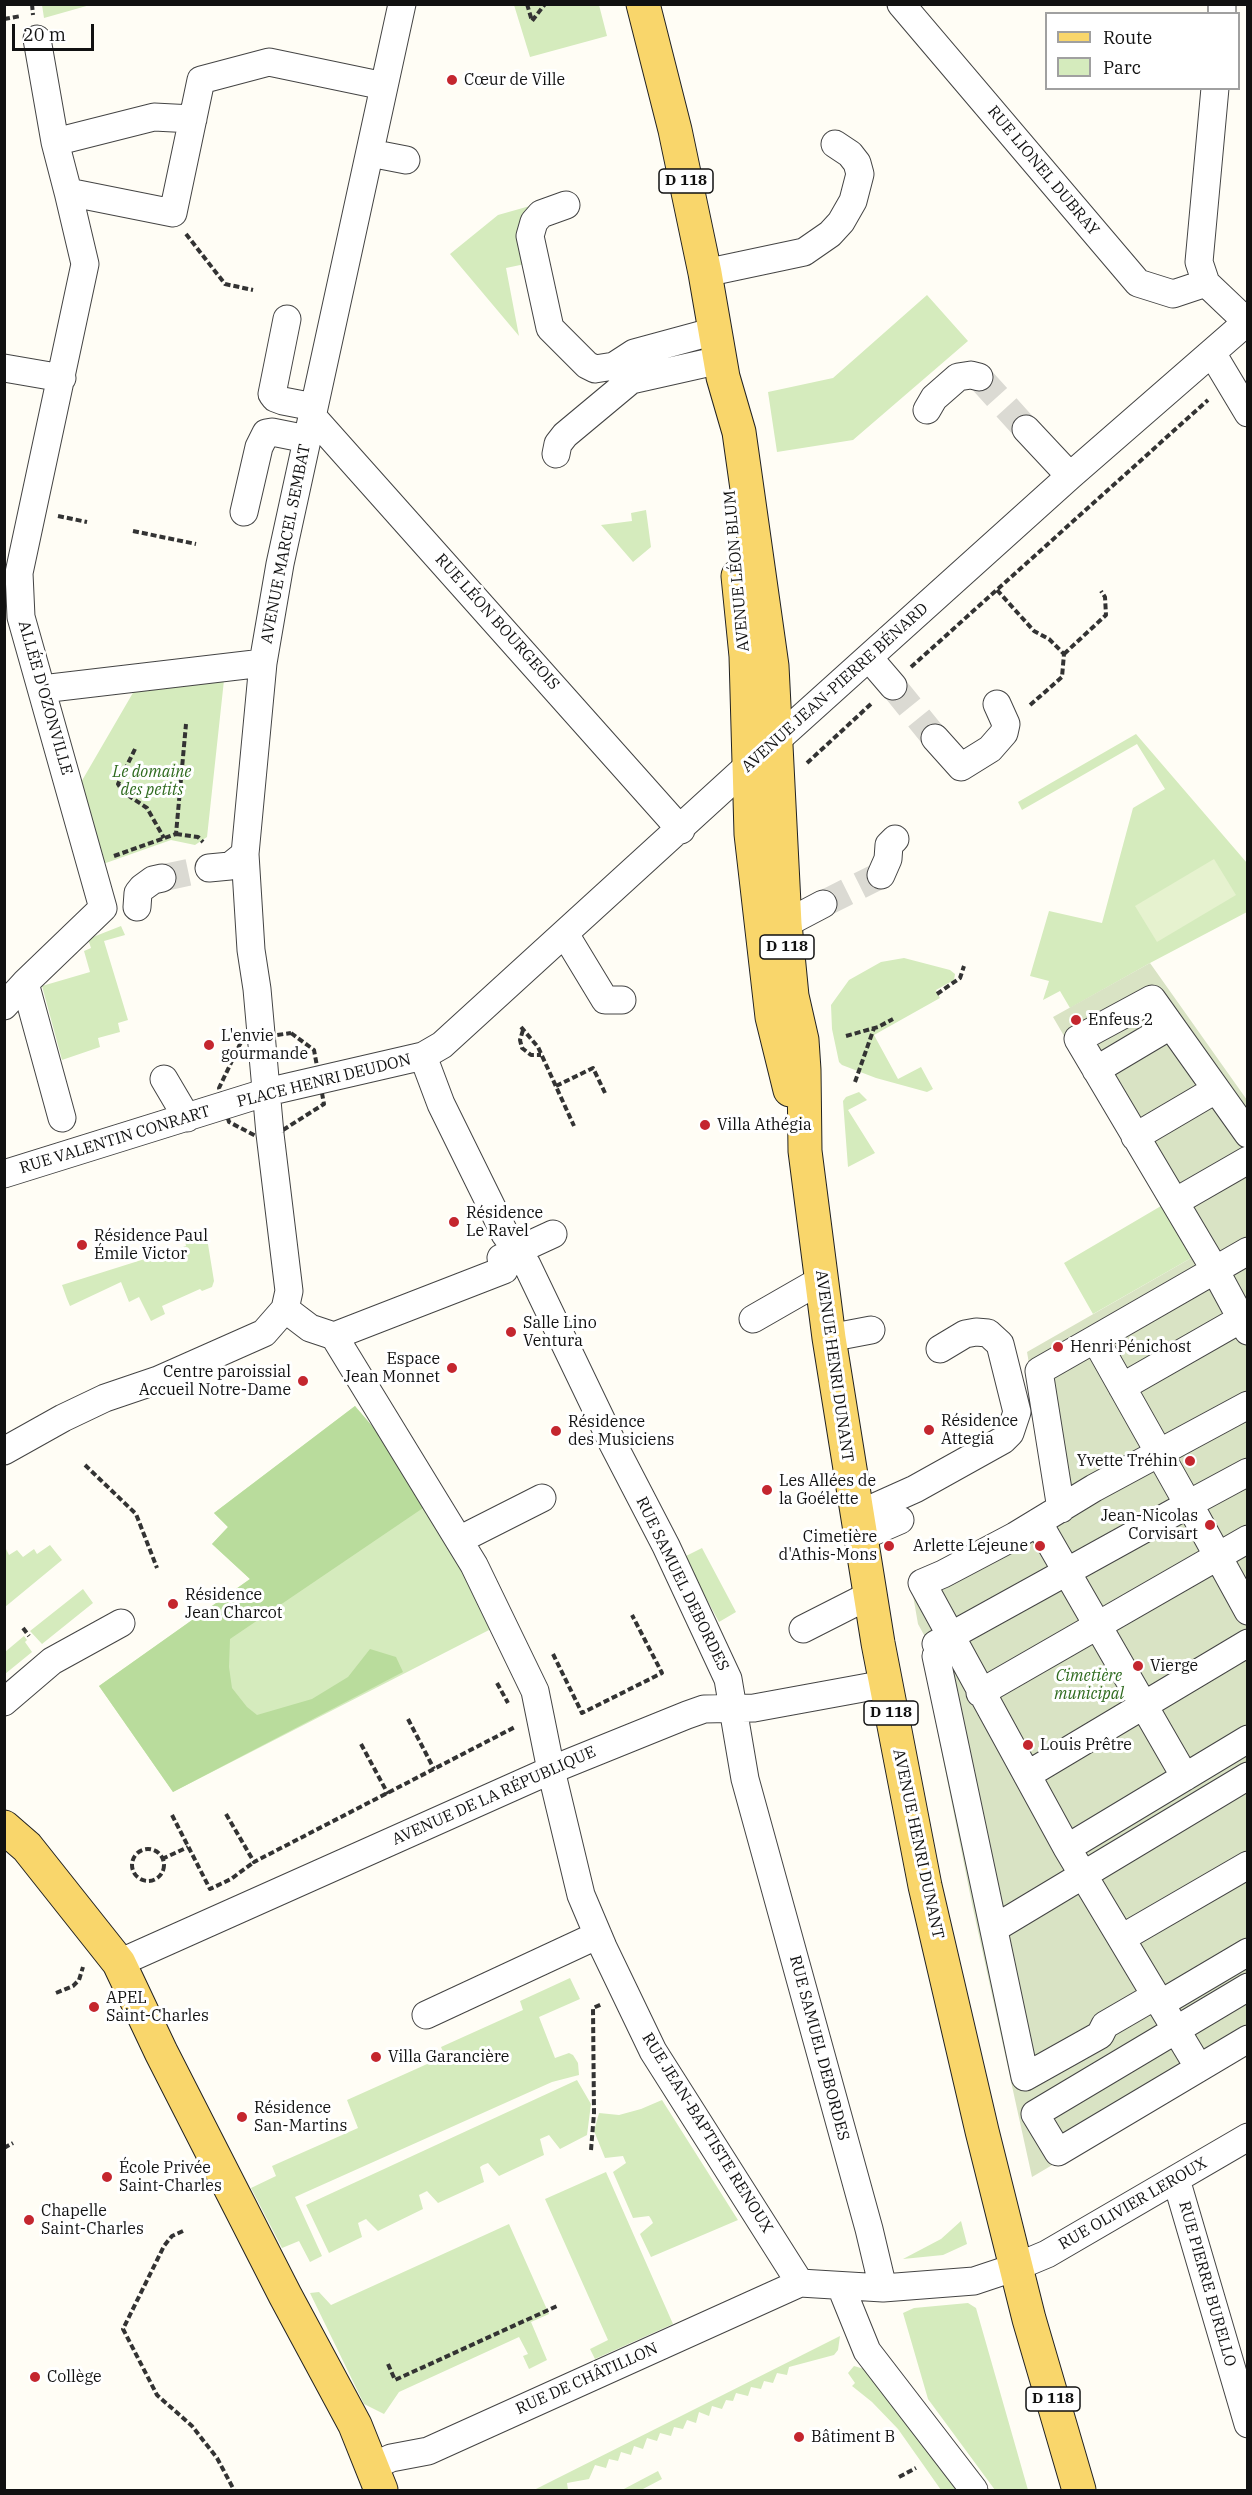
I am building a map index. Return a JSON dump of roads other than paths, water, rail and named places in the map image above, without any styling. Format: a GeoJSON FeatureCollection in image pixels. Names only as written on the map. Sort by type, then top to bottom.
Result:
{"type":"FeatureCollection","features":[{"type":"Feature","properties":{"kind":"main road","name":"AVENUE LÉON BLUM"},"geometry":{"type":"LineString","coordinates":[[643,4],[675,130],[720,356],[739,432],[772,666],[776,741]]}},
{"type":"Feature","properties":{"kind":"main road","name":"AVENUE LÉON BLUM"},"geometry":{"type":"LineString","coordinates":[[720,356],[725,435],[746,657],[749,765]]}},
{"type":"Feature","properties":{"kind":"main road","name":"AVENUE HENRI DUNANT"},"geometry":{"type":"LineString","coordinates":[[776,741],[785,924],[792,996],[803,1050],[805,1151],[829,1338],[885,1684],[926,1887],[982,2132],[1029,2319],[1079,2490]]}},
{"type":"Feature","properties":{"kind":"main road","name":"AVENUE HENRI DUNANT"},"geometry":{"type":"LineString","coordinates":[[749,765],[751,834],[772,1017],[805,1151]]}},
{"type":"Feature","properties":{"kind":"main road"},"geometry":{"type":"LineString","coordinates":[[9,1830],[61,1888],[119,1963],[155,2055],[355,2425],[377,2479]]}},
{"type":"Feature","properties":{"kind":"street","name":"AVENUE MARCEL SEMBAT"},"geometry":{"type":"LineString","coordinates":[[285,1309],[289,1291],[251,950],[245,854],[262,663],[280,564],[402,4]]}},
{"type":"Feature","properties":{"kind":"street","name":"RUE LIONEL DUBRAY"},"geometry":{"type":"LineString","coordinates":[[901,4],[1138,283],[1173,294],[1206,283]]}},
{"type":"Feature","properties":{"kind":"street","name":"ALLÉE D'OZONVILLE"},"geometry":{"type":"LineString","coordinates":[[4,1006],[104,908],[21,617],[19,573],[85,264],[55,142],[37,39]]}},
{"type":"Feature","properties":{"kind":"street"},"geometry":{"type":"LineString","coordinates":[[68,192],[173,213],[201,80],[269,62],[384,87]]}},
{"type":"Feature","properties":{"kind":"street"},"geometry":{"type":"LineString","coordinates":[[1215,90],[1199,261],[1206,283],[1247,322]]}},
{"type":"Feature","properties":{"kind":"street"},"geometry":{"type":"LineString","coordinates":[[55,142],[154,117],[193,120]]}},
{"type":"Feature","properties":{"kind":"street"},"geometry":{"type":"LineString","coordinates":[[705,273],[804,252],[830,234],[841,222],[852,201],[860,174],[857,163],[850,154],[835,144]]}},
{"type":"Feature","properties":{"kind":"street"},"geometry":{"type":"LineString","coordinates":[[370,153],[406,160]]}},
{"type":"Feature","properties":{"kind":"street"},"geometry":{"type":"LineString","coordinates":[[566,205],[541,214],[534,222],[530,236],[550,328],[587,365],[595,369],[614,366],[634,353],[720,356]]}},
{"type":"Feature","properties":{"kind":"street"},"geometry":{"type":"LineString","coordinates":[[287,319],[272,394],[311,421]]}},
{"type":"Feature","properties":{"kind":"street","name":"AVENUE JEAN-PIERRE BÉNARD"},"geometry":{"type":"LineString","coordinates":[[423,1056],[442,1045],[1070,476],[1247,322]]}},
{"type":"Feature","properties":{"kind":"street"},"geometry":{"type":"LineString","coordinates":[[1212,354],[1248,413]]}},
{"type":"Feature","properties":{"kind":"street"},"geometry":{"type":"LineString","coordinates":[[556,454],[558,444],[565,435],[631,380],[720,356]]}},
{"type":"Feature","properties":{"kind":"street"},"geometry":{"type":"LineString","coordinates":[[4,368],[62,378]]}},
{"type":"Feature","properties":{"kind":"street"},"geometry":{"type":"LineString","coordinates":[[927,410],[934,398],[958,377],[971,375],[979,377]]}},
{"type":"Feature","properties":{"kind":"street"},"geometry":{"type":"LineString","coordinates":[[244,512],[259,447],[266,433],[311,421]]}},
{"type":"Feature","properties":{"kind":"street","name":"RUE LÉON BOURGEOIS"},"geometry":{"type":"LineString","coordinates":[[311,421],[681,830]]}},
{"type":"Feature","properties":{"kind":"street"},"geometry":{"type":"LineString","coordinates":[[1026,429],[1070,476]]}},
{"type":"Feature","properties":{"kind":"street"},"geometry":{"type":"LineString","coordinates":[[869,658],[892,685]]}},
{"type":"Feature","properties":{"kind":"street"},"geometry":{"type":"LineString","coordinates":[[42,689],[262,663]]}},
{"type":"Feature","properties":{"kind":"street"},"geometry":{"type":"LineString","coordinates":[[935,738],[961,767],[990,749],[1004,733],[1009,708]]}},
{"type":"Feature","properties":{"kind":"street"},"geometry":{"type":"LineString","coordinates":[[881,874],[888,859],[890,845],[895,839]]}},
{"type":"Feature","properties":{"kind":"street"},"geometry":{"type":"LineString","coordinates":[[207,857],[230,866],[245,854]]}},
{"type":"Feature","properties":{"kind":"street"},"geometry":{"type":"LineString","coordinates":[[137,907],[138,893],[142,888],[153,880],[162,878]]}},
{"type":"Feature","properties":{"kind":"street"},"geometry":{"type":"LineString","coordinates":[[785,924],[823,904]]}},
{"type":"Feature","properties":{"kind":"street"},"geometry":{"type":"LineString","coordinates":[[565,934],[605,1000],[622,1000]]}},
{"type":"Feature","properties":{"kind":"street"},"geometry":{"type":"LineString","coordinates":[[25,983],[72,1153]]}},
{"type":"Feature","properties":{"kind":"street"},"geometry":{"type":"LineString","coordinates":[[1122,1387],[1245,1322],[1078,1039],[1152,999],[1248,1134]]}},
{"type":"Feature","properties":{"kind":"street"},"geometry":{"type":"LineString","coordinates":[[1096,1070],[1170,1026]]}},
{"type":"Feature","properties":{"kind":"street","name":"PLACE HENRI DEUDON"},"geometry":{"type":"LineString","coordinates":[[225,1106],[267,1092],[423,1056]]}},
{"type":"Feature","properties":{"kind":"street","name":"RUE SAMUEL DEBORDES"},"geometry":{"type":"LineString","coordinates":[[423,1056],[441,1104],[505,1234],[511,1254],[527,1265],[612,1442],[666,1546],[728,1679],[745,1779],[869,2229],[883,2288]]}},
{"type":"Feature","properties":{"kind":"street"},"geometry":{"type":"LineString","coordinates":[[164,1079],[187,1118]]}},
{"type":"Feature","properties":{"kind":"street"},"geometry":{"type":"LineString","coordinates":[[1135,1137],[1215,1090]]}},
{"type":"Feature","properties":{"kind":"street","name":"RUE VALENTIN CONRART"},"geometry":{"type":"LineString","coordinates":[[4,1174],[225,1106]]}},
{"type":"Feature","properties":{"kind":"street"},"geometry":{"type":"LineString","coordinates":[[1175,1202],[1248,1160]]}},
{"type":"Feature","properties":{"kind":"street"},"geometry":{"type":"LineString","coordinates":[[406,1287],[413,1292],[511,1254],[553,1234]]}},
{"type":"Feature","properties":{"kind":"street"},"geometry":{"type":"LineString","coordinates":[[1185,1777],[1067,1572],[1050,1516],[1039,1371],[1248,1251]]}},
{"type":"Feature","properties":{"kind":"street"},"geometry":{"type":"LineString","coordinates":[[4,1451],[63,1418],[105,1398],[158,1380],[264,1332],[285,1309],[310,1328],[334,1336],[504,1270],[511,1254]]}},
{"type":"Feature","properties":{"kind":"street"},"geometry":{"type":"LineString","coordinates":[[753,1319],[821,1280]]}},
{"type":"Feature","properties":{"kind":"street"},"geometry":{"type":"LineString","coordinates":[[829,1338],[871,1330]]}},
{"type":"Feature","properties":{"kind":"street"},"geometry":{"type":"LineString","coordinates":[[859,1526],[915,1489],[1003,1440],[1010,1433],[1017,1412],[1000,1344],[988,1333],[976,1332],[965,1334],[940,1349]]}},
{"type":"Feature","properties":{"kind":"street","name":"RUE JEAN-BAPTISTE RENOUX"},"geometry":{"type":"LineString","coordinates":[[334,1336],[373,1396],[394,1437],[426,1483],[474,1565],[535,1691],[551,1770],[581,1894],[653,2051],[765,2245],[800,2283]]}},
{"type":"Feature","properties":{"kind":"street"},"geometry":{"type":"LineString","coordinates":[[1095,1339],[1248,1611]]}},
{"type":"Feature","properties":{"kind":"street"},"geometry":{"type":"LineString","coordinates":[[1199,2068],[1067,1848],[980,1693],[941,1641],[922,1583],[1050,1516],[1094,1488],[1248,1405]]}},
{"type":"Feature","properties":{"kind":"street"},"geometry":{"type":"LineString","coordinates":[[1248,1472],[941,1641],[936,1656],[1025,2077],[1100,2035],[1105,2025],[1158,2000],[1248,1952]]}},
{"type":"Feature","properties":{"kind":"street"},"geometry":{"type":"LineString","coordinates":[[459,1540],[542,1498]]}},
{"type":"Feature","properties":{"kind":"street"},"geometry":{"type":"LineString","coordinates":[[859,1526],[900,1520]]}},
{"type":"Feature","properties":{"kind":"street"},"geometry":{"type":"LineString","coordinates":[[980,1693],[1248,1539]]}},
{"type":"Feature","properties":{"kind":"street"},"geometry":{"type":"LineString","coordinates":[[803,1629],[870,1594]]}},
{"type":"Feature","properties":{"kind":"street"},"geometry":{"type":"LineString","coordinates":[[4,1702],[52,1661],[121,1623]]}},
{"type":"Feature","properties":{"kind":"street"},"geometry":{"type":"LineString","coordinates":[[1027,1775],[1248,1640],[1244,1632],[1248,1629]]}},
{"type":"Feature","properties":{"kind":"street","name":"AVENUE DE LA RÉPUBLIQUE"},"geometry":{"type":"LineString","coordinates":[[119,1963],[551,1770],[687,1714],[704,1709],[754,1708],[885,1684]]}},
{"type":"Feature","properties":{"kind":"street"},"geometry":{"type":"LineString","coordinates":[[1067,1848],[1248,1739]]}},
{"type":"Feature","properties":{"kind":"street"},"geometry":{"type":"LineString","coordinates":[[995,1928],[1248,1776]]}},
{"type":"Feature","properties":{"kind":"street"},"geometry":{"type":"LineString","coordinates":[[1122,1938],[1248,1865]]}},
{"type":"Feature","properties":{"kind":"street"},"geometry":{"type":"LineString","coordinates":[[426,2015],[598,1935]]}},
{"type":"Feature","properties":{"kind":"street"},"geometry":{"type":"LineString","coordinates":[[1248,1987],[1035,2114],[1058,2152],[1248,2039]]}},
{"type":"Feature","properties":{"kind":"street","name":"RUE OLIVIER LEROUX"},"geometry":{"type":"LineString","coordinates":[[883,2288],[974,2281],[1016,2267],[1047,2254],[1248,2137]]}},
{"type":"Feature","properties":{"kind":"street","name":"RUE PIERRE BURELLO"},"geometry":{"type":"LineString","coordinates":[[1176,2180],[1248,2424]]}},
{"type":"Feature","properties":{"kind":"street"},"geometry":{"type":"LineString","coordinates":[[800,2283],[883,2288]]}},
{"type":"Feature","properties":{"kind":"street","name":"RUE DE CHÂTILLON"},"geometry":{"type":"LineString","coordinates":[[377,2479],[391,2458],[428,2451],[586,2371],[800,2283]]}},
{"type":"Feature","properties":{"kind":"street"},"geometry":{"type":"LineString","coordinates":[[841,2287],[867,2351],[974,2490]]}},
{"type":"Feature","properties":{"kind":"tunnel"},"geometry":{"type":"LineString","coordinates":[[979,377],[1026,429]]}},
{"type":"Feature","properties":{"kind":"tunnel"},"geometry":{"type":"LineString","coordinates":[[893,686],[935,738]]}},
{"type":"Feature","properties":{"kind":"tunnel"},"geometry":{"type":"LineString","coordinates":[[162,878],[209,868]]}},
{"type":"Feature","properties":{"kind":"tunnel"},"geometry":{"type":"LineString","coordinates":[[823,904],[881,875]]}},
{"type":"Feature","properties":{"kind":"place","name":"Cœur de Ville"},"geometry":{"type":"Point","coordinates":[452,80]}},
{"type":"Feature","properties":{"kind":"place","name":"Enfeus 2"},"geometry":{"type":"Point","coordinates":[1076,1020]}},
{"type":"Feature","properties":{"kind":"place","name":"L'envie gourmande"},"geometry":{"type":"Point","coordinates":[209,1045]}},
{"type":"Feature","properties":{"kind":"place","name":"Villa Athégia"},"geometry":{"type":"Point","coordinates":[705,1125]}},
{"type":"Feature","properties":{"kind":"place","name":"Résidence Le Ravel"},"geometry":{"type":"Point","coordinates":[454,1222]}},
{"type":"Feature","properties":{"kind":"place","name":"Résidence Paul Émile Victor"},"geometry":{"type":"Point","coordinates":[82,1245]}},
{"type":"Feature","properties":{"kind":"place","name":"Salle Lino Ventura"},"geometry":{"type":"Point","coordinates":[511,1332]}},
{"type":"Feature","properties":{"kind":"place","name":"Henri Pénichost"},"geometry":{"type":"Point","coordinates":[1058,1347]}},
{"type":"Feature","properties":{"kind":"place","name":"Espace Jean Monnet"},"geometry":{"type":"Point","coordinates":[452,1368]}},
{"type":"Feature","properties":{"kind":"place","name":"Centre paroissial Accueil Notre-Dame"},"geometry":{"type":"Point","coordinates":[303,1381]}},
{"type":"Feature","properties":{"kind":"place","name":"Résidence Attegia"},"geometry":{"type":"Point","coordinates":[929,1430]}},
{"type":"Feature","properties":{"kind":"place","name":"Résidence des Musiciens"},"geometry":{"type":"Point","coordinates":[556,1431]}},
{"type":"Feature","properties":{"kind":"place","name":"Yvette Tréhin"},"geometry":{"type":"Point","coordinates":[1190,1461]}},
{"type":"Feature","properties":{"kind":"place","name":"Les Allées de la Goélette"},"geometry":{"type":"Point","coordinates":[767,1490]}},
{"type":"Feature","properties":{"kind":"place","name":"Jean-Nicolas Corvisart"},"geometry":{"type":"Point","coordinates":[1210,1525]}},
{"type":"Feature","properties":{"kind":"place","name":"Cimetière d'Athis-Mons"},"geometry":{"type":"Point","coordinates":[889,1546]}},
{"type":"Feature","properties":{"kind":"place","name":"Arlette Lejeune"},"geometry":{"type":"Point","coordinates":[1040,1546]}},
{"type":"Feature","properties":{"kind":"place","name":"Résidence Jean Charcot"},"geometry":{"type":"Point","coordinates":[173,1604]}},
{"type":"Feature","properties":{"kind":"place","name":"Vierge"},"geometry":{"type":"Point","coordinates":[1138,1666]}},
{"type":"Feature","properties":{"kind":"place","name":"Louis Prêtre"},"geometry":{"type":"Point","coordinates":[1028,1745]}},
{"type":"Feature","properties":{"kind":"place","name":"APEL Saint-Charles"},"geometry":{"type":"Point","coordinates":[94,2007]}},
{"type":"Feature","properties":{"kind":"place","name":"Villa Garancière"},"geometry":{"type":"Point","coordinates":[376,2057]}},
{"type":"Feature","properties":{"kind":"place","name":"Résidence San-Martins"},"geometry":{"type":"Point","coordinates":[242,2117]}},
{"type":"Feature","properties":{"kind":"place","name":"École Privée Saint-Charles"},"geometry":{"type":"Point","coordinates":[107,2177]}},
{"type":"Feature","properties":{"kind":"place","name":"Chapelle Saint-Charles"},"geometry":{"type":"Point","coordinates":[29,2220]}},
{"type":"Feature","properties":{"kind":"place","name":"Collège"},"geometry":{"type":"Point","coordinates":[35,2377]}},
{"type":"Feature","properties":{"kind":"place","name":"Bâtiment B"},"geometry":{"type":"Point","coordinates":[799,2437]}},
{"type":"Feature","properties":{"kind":"park label","name":"Le domaine des petits"},"geometry":{"type":"Point","coordinates":[152,781]}},
{"type":"Feature","properties":{"kind":"park label","name":"Cimetière municipal"},"geometry":{"type":"Point","coordinates":[1089,1685]}}]}
